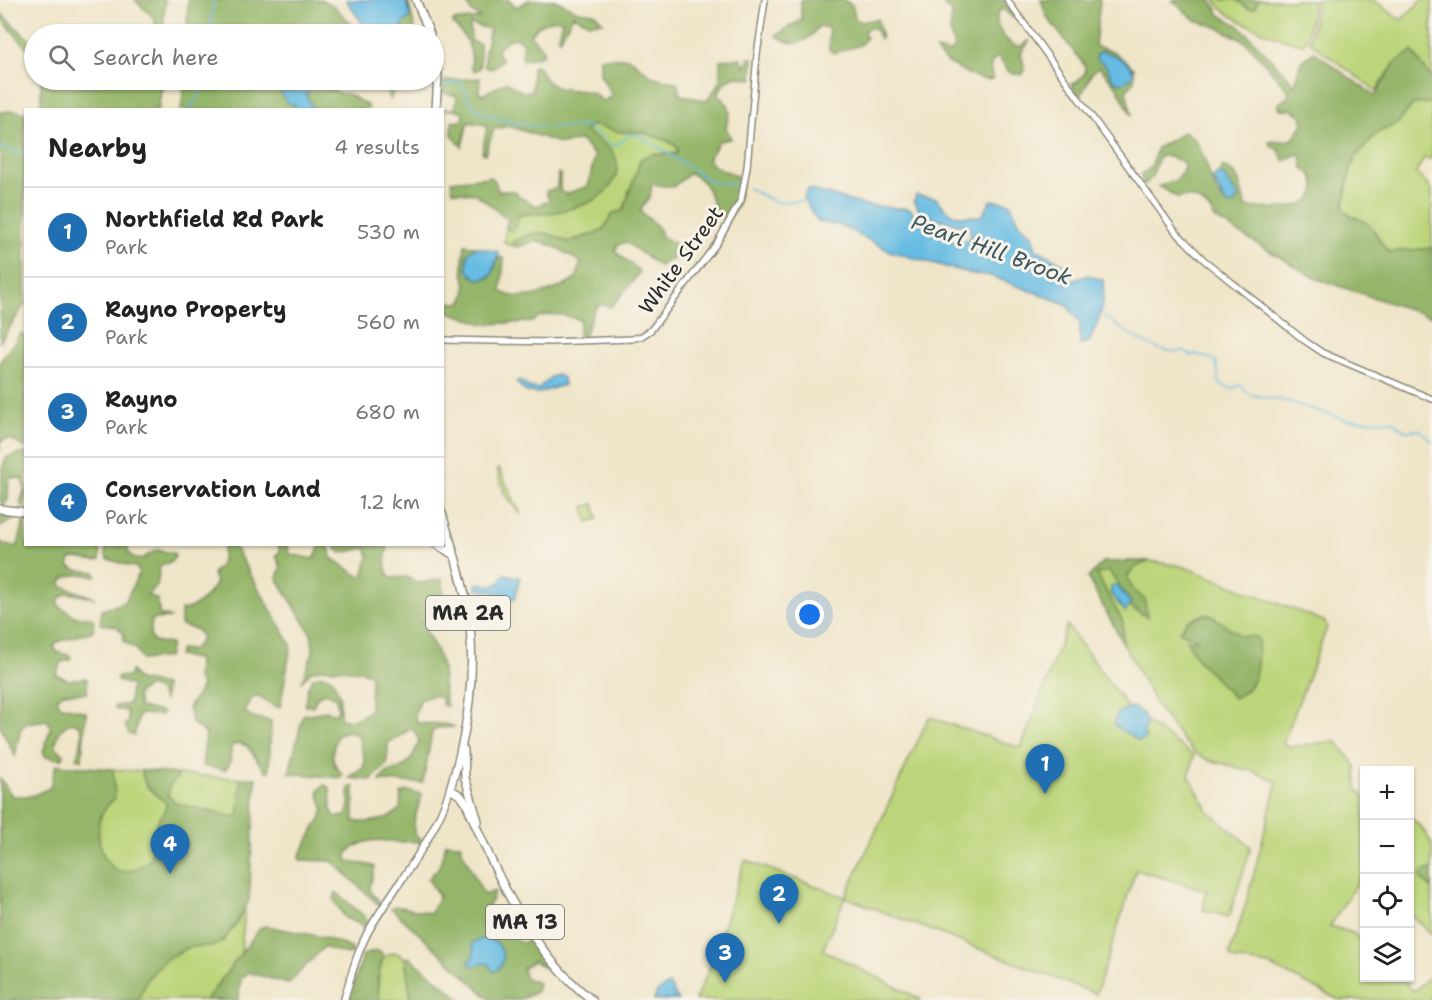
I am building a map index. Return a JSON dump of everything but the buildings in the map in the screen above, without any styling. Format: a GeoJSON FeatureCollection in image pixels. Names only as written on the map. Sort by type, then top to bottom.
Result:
{"type":"FeatureCollection","features":[{"type":"Feature","properties":{"kind":"main road"},"geometry":{"type":"LineString","coordinates":[[416,0],[426,24]]}},
{"type":"Feature","properties":{"kind":"main road"},"geometry":{"type":"LineString","coordinates":[[436,108],[438,90]]}},
{"type":"Feature","properties":{"kind":"main road"},"geometry":{"type":"LineString","coordinates":[[0,509],[24,512]]}},
{"type":"Feature","properties":{"kind":"main road","name":"MA 2A"},"geometry":{"type":"LineString","coordinates":[[345,1000],[364,941],[427,843],[450,789],[464,734],[471,679],[471,642],[468,611],[454,555],[445,534]]}},
{"type":"Feature","properties":{"kind":"main road"},"geometry":{"type":"LineString","coordinates":[[439,546],[454,555]]}},
{"type":"Feature","properties":{"kind":"main road","name":"MA 13"},"geometry":{"type":"LineString","coordinates":[[464,734],[465,778],[479,830]]}},
{"type":"Feature","properties":{"kind":"main road"},"geometry":{"type":"LineString","coordinates":[[450,789],[460,789],[470,795]]}},
{"type":"Feature","properties":{"kind":"main road","name":"MA 13"},"geometry":{"type":"LineString","coordinates":[[450,789],[463,798],[514,900],[541,948],[567,978],[592,1000]]}},
{"type":"Feature","properties":{"kind":"street","name":"White Street"},"geometry":{"type":"LineString","coordinates":[[444,340],[550,342],[621,339],[637,338],[651,330],[727,229],[741,200],[747,167],[757,54],[765,0]]}},
{"type":"Feature","properties":{"kind":"street"},"geometry":{"type":"LineString","coordinates":[[1007,0],[1184,242],[1289,329],[1323,353],[1432,399]]}},
{"type":"Feature","properties":{"kind":"green space"},"geometry":{"type":"Polygon","coordinates":[[[135,0],[165,0],[164,24],[156,24],[155,19],[135,0]]]}},
{"type":"Feature","properties":{"kind":"green space"},"geometry":{"type":"Polygon","coordinates":[[[188,0],[322,0],[334,6],[351,24],[187,24],[188,0]]]}},
{"type":"Feature","properties":{"kind":"green space"},"geometry":{"type":"Polygon","coordinates":[[[405,0],[408,0],[414,24],[403,24],[410,17],[410,10],[405,0]]]}},
{"type":"Feature","properties":{"kind":"green space"},"geometry":{"type":"Polygon","coordinates":[[[467,0],[509,0],[517,7],[529,0],[555,0],[578,11],[594,13],[603,22],[589,23],[573,15],[560,39],[558,38],[563,21],[545,22],[530,35],[543,49],[543,55],[523,60],[522,43],[517,38],[509,39],[499,47],[497,53],[502,60],[492,69],[485,67],[485,51],[490,29],[470,24],[471,41],[480,44],[480,68],[474,71],[471,68],[472,61],[468,43],[453,24],[453,21],[480,18],[470,10],[467,0]]]}},
{"type":"Feature","properties":{"kind":"green space"},"geometry":{"type":"Polygon","coordinates":[[[801,0],[844,0],[852,5],[855,18],[861,22],[877,19],[882,37],[880,39],[876,30],[870,27],[864,31],[866,38],[860,45],[833,53],[829,49],[829,28],[819,26],[810,36],[800,42],[783,40],[776,35],[801,20],[801,0]]]}},
{"type":"Feature","properties":{"kind":"green space"},"geometry":{"type":"Polygon","coordinates":[[[938,0],[1004,0],[1016,17],[1013,18],[1002,8],[997,19],[1000,31],[1008,41],[1019,47],[1030,40],[1021,53],[1025,71],[1022,75],[1010,73],[998,57],[991,66],[993,79],[979,78],[953,66],[939,55],[936,50],[949,53],[954,48],[950,33],[952,12],[938,0]]]}},
{"type":"Feature","properties":{"kind":"green space"},"geometry":{"type":"Polygon","coordinates":[[[1041,0],[1100,0],[1095,46],[1114,52],[1134,68],[1134,81],[1126,91],[1132,116],[1117,87],[1099,67],[1092,73],[1081,96],[1078,95],[1071,84],[1076,83],[1085,73],[1085,66],[1047,17],[1041,0]]]}},
{"type":"Feature","properties":{"kind":"green space"},"geometry":{"type":"Polygon","coordinates":[[[1172,0],[1211,0],[1220,15],[1241,27],[1295,85],[1300,63],[1314,52],[1375,96],[1394,64],[1412,51],[1432,79],[1432,103],[1413,104],[1398,123],[1377,133],[1356,157],[1351,168],[1343,208],[1347,213],[1371,227],[1389,252],[1432,248],[1432,317],[1315,278],[1214,218],[1209,209],[1200,201],[1189,197],[1178,198],[1159,186],[1179,177],[1184,164],[1180,160],[1161,155],[1149,181],[1145,184],[1143,182],[1141,175],[1151,167],[1157,148],[1184,132],[1192,137],[1198,146],[1216,190],[1230,206],[1239,197],[1219,174],[1222,167],[1229,169],[1237,177],[1246,207],[1297,206],[1312,196],[1315,188],[1310,174],[1303,168],[1301,155],[1297,154],[1284,161],[1279,150],[1271,146],[1269,142],[1292,140],[1303,124],[1301,115],[1291,109],[1280,109],[1278,104],[1289,96],[1288,90],[1246,42],[1217,27],[1195,20],[1172,0]]]}},
{"type":"Feature","properties":{"kind":"green space"},"geometry":{"type":"Polygon","coordinates":[[[1215,0],[1314,0],[1307,40],[1303,44],[1294,42],[1254,28],[1229,14],[1215,0]]]}},
{"type":"Feature","properties":{"kind":"green space"},"geometry":{"type":"Polygon","coordinates":[[[1236,0],[1258,1],[1255,8],[1249,9],[1236,0]]]}},
{"type":"Feature","properties":{"kind":"green space"},"geometry":{"type":"Polygon","coordinates":[[[1317,0],[1373,0],[1401,20],[1422,0],[1432,0],[1432,79],[1412,51],[1387,74],[1376,91],[1310,42],[1317,0]]]}},
{"type":"Feature","properties":{"kind":"green space"},"geometry":{"type":"Polygon","coordinates":[[[0,12],[24,35],[24,45],[0,17],[0,12]]]}},
{"type":"Feature","properties":{"kind":"green space"},"geometry":{"type":"Polygon","coordinates":[[[600,58],[629,58],[653,77],[677,83],[681,95],[707,101],[720,82],[720,60],[741,58],[745,67],[749,58],[753,58],[752,79],[735,76],[723,84],[718,95],[728,105],[730,112],[726,127],[731,139],[719,141],[708,159],[715,167],[734,174],[742,181],[737,206],[729,219],[724,219],[718,213],[704,183],[690,173],[673,187],[652,184],[650,196],[640,211],[658,227],[661,236],[684,249],[682,254],[659,266],[626,242],[618,245],[615,251],[639,271],[611,307],[602,304],[595,308],[583,338],[578,335],[580,320],[568,317],[548,315],[532,322],[484,324],[444,310],[444,302],[461,303],[465,294],[463,264],[465,245],[476,247],[468,253],[468,265],[471,274],[479,279],[491,277],[499,257],[504,258],[501,291],[509,295],[518,297],[538,294],[576,279],[581,263],[566,253],[541,242],[536,241],[517,247],[512,245],[513,242],[535,233],[546,233],[568,242],[602,231],[613,213],[623,211],[641,158],[652,154],[676,154],[678,151],[676,146],[666,140],[641,132],[621,132],[591,125],[585,131],[604,143],[616,160],[616,175],[612,185],[596,199],[575,208],[542,214],[519,215],[516,226],[511,230],[506,228],[508,219],[476,194],[453,191],[451,181],[490,177],[495,181],[498,191],[515,191],[519,197],[536,206],[549,201],[546,191],[557,188],[558,173],[560,174],[560,191],[566,194],[588,186],[595,156],[580,140],[562,144],[509,126],[494,129],[485,154],[482,152],[486,125],[468,122],[462,147],[452,135],[452,122],[462,121],[464,117],[462,111],[444,109],[455,109],[457,96],[443,93],[444,81],[480,78],[479,92],[482,95],[506,82],[524,93],[532,90],[532,67],[535,65],[554,86],[592,93],[603,102],[612,95],[600,74],[600,58]]]}},
{"type":"Feature","properties":{"kind":"green space"},"geometry":{"type":"Polygon","coordinates":[[[41,90],[161,90],[158,108],[41,108],[41,90]]]}},
{"type":"Feature","properties":{"kind":"green space"},"geometry":{"type":"Polygon","coordinates":[[[184,90],[332,90],[348,94],[368,106],[368,108],[181,108],[184,90]]]}},
{"type":"Feature","properties":{"kind":"green space"},"geometry":{"type":"Polygon","coordinates":[[[386,90],[393,90],[391,100],[386,90]]]}},
{"type":"Feature","properties":{"kind":"green space"},"geometry":{"type":"Polygon","coordinates":[[[1432,103],[1432,159],[1424,158],[1416,173],[1432,190],[1432,248],[1389,252],[1369,225],[1345,213],[1343,208],[1351,168],[1356,157],[1377,133],[1398,123],[1413,104],[1432,103]]]}},
{"type":"Feature","properties":{"kind":"green space"},"geometry":{"type":"Polygon","coordinates":[[[0,112],[24,113],[24,306],[0,342],[0,112]]]}},
{"type":"Feature","properties":{"kind":"green space"},"geometry":{"type":"Polygon","coordinates":[[[591,124],[621,132],[641,132],[666,140],[676,146],[678,152],[676,154],[652,154],[628,192],[627,206],[602,231],[568,242],[558,238],[513,242],[512,245],[508,245],[504,242],[506,228],[511,230],[519,215],[548,213],[571,207],[616,177],[584,130],[591,124]]]}},
{"type":"Feature","properties":{"kind":"green space"},"geometry":{"type":"Polygon","coordinates":[[[21,333],[24,335],[24,447],[11,439],[0,442],[0,362],[21,333]]]}},
{"type":"Feature","properties":{"kind":"green space"},"geometry":{"type":"Polygon","coordinates":[[[24,453],[24,485],[22,479],[9,477],[8,499],[4,505],[0,501],[3,465],[7,457],[24,453]]]}},
{"type":"Feature","properties":{"kind":"green space"},"geometry":{"type":"Polygon","coordinates":[[[499,468],[521,515],[505,495],[497,470],[499,468]]]}},
{"type":"Feature","properties":{"kind":"green space"},"geometry":{"type":"Polygon","coordinates":[[[24,491],[24,507],[20,504],[24,491]]]}},
{"type":"Feature","properties":{"kind":"green space"},"geometry":{"type":"Polygon","coordinates":[[[594,504],[598,519],[588,522],[584,507],[594,504]]]}},
{"type":"Feature","properties":{"kind":"green space"},"geometry":{"type":"Polygon","coordinates":[[[0,513],[13,515],[13,520],[0,527],[0,513]]]}},
{"type":"Feature","properties":{"kind":"green space"},"geometry":{"type":"Polygon","coordinates":[[[24,519],[24,546],[100,546],[100,560],[74,558],[69,560],[69,566],[76,570],[95,572],[96,576],[72,575],[61,582],[61,586],[95,598],[67,593],[59,598],[58,605],[76,617],[90,617],[94,620],[93,631],[57,642],[54,647],[57,652],[71,656],[71,660],[61,662],[56,675],[69,680],[87,678],[87,693],[63,693],[57,699],[59,705],[86,712],[82,760],[76,758],[82,732],[79,725],[73,722],[62,728],[57,737],[55,746],[64,755],[62,759],[46,757],[43,752],[51,727],[47,720],[28,723],[21,728],[15,756],[0,726],[0,542],[8,546],[18,546],[24,519]]]}},
{"type":"Feature","properties":{"kind":"green space"},"geometry":{"type":"Polygon","coordinates":[[[128,546],[128,552],[133,558],[141,559],[157,550],[173,553],[175,556],[171,562],[160,565],[157,586],[147,595],[158,600],[159,614],[171,618],[152,619],[150,636],[153,641],[171,644],[168,657],[142,660],[136,649],[124,642],[123,633],[116,626],[100,624],[102,610],[125,602],[139,573],[137,568],[108,559],[105,555],[106,547],[128,546]]]}},
{"type":"Feature","properties":{"kind":"green space"},"geometry":{"type":"Polygon","coordinates":[[[224,546],[234,546],[291,645],[280,707],[274,706],[259,696],[252,698],[244,711],[252,717],[271,721],[269,771],[265,771],[247,746],[238,743],[231,746],[230,763],[225,770],[202,766],[206,734],[192,723],[188,708],[202,687],[197,678],[198,659],[178,656],[180,649],[190,650],[197,646],[202,637],[197,630],[181,625],[181,610],[197,604],[213,588],[216,583],[213,573],[221,565],[224,546]]]}},
{"type":"Feature","properties":{"kind":"green space"},"geometry":{"type":"Polygon","coordinates":[[[278,546],[288,546],[289,554],[314,559],[320,546],[329,546],[331,558],[357,575],[363,576],[369,556],[366,548],[342,553],[336,549],[336,546],[388,546],[386,567],[391,578],[406,577],[418,583],[442,579],[446,611],[460,614],[460,617],[421,623],[436,649],[443,670],[443,687],[447,706],[442,705],[442,698],[434,695],[420,700],[415,714],[416,722],[419,723],[455,727],[437,728],[432,732],[423,783],[380,781],[391,771],[407,764],[411,758],[419,740],[412,728],[388,743],[387,764],[371,780],[349,778],[363,768],[365,761],[358,735],[348,731],[338,734],[333,750],[333,760],[342,774],[341,778],[289,773],[303,715],[327,711],[335,714],[338,709],[336,698],[325,692],[317,697],[313,706],[305,706],[307,689],[313,678],[322,675],[332,678],[340,696],[340,719],[353,720],[370,710],[371,676],[353,670],[325,669],[312,671],[302,681],[313,652],[312,635],[277,578],[281,567],[276,556],[280,551],[278,546]]]}},
{"type":"Feature","properties":{"kind":"green space"},"geometry":{"type":"Polygon","coordinates":[[[1149,561],[1182,566],[1324,621],[1327,627],[1283,744],[1291,747],[1336,741],[1356,766],[1357,789],[1360,792],[1360,879],[1330,926],[1353,933],[1360,940],[1360,982],[1404,982],[1414,991],[1432,975],[1432,1000],[1339,1000],[1269,965],[1233,959],[1229,955],[1247,901],[1277,782],[1255,772],[1209,760],[1196,754],[1182,739],[1158,708],[1088,578],[1103,562],[1149,561]]]}},
{"type":"Feature","properties":{"kind":"green space"},"geometry":{"type":"Polygon","coordinates":[[[1149,561],[1134,568],[1127,577],[1133,589],[1145,600],[1147,617],[1129,606],[1131,603],[1109,571],[1097,574],[1123,622],[1123,642],[1088,578],[1103,562],[1149,561]]]}},
{"type":"Feature","properties":{"kind":"green space"},"geometry":{"type":"Polygon","coordinates":[[[1205,614],[1212,616],[1241,636],[1257,637],[1259,641],[1257,667],[1252,682],[1242,694],[1234,698],[1197,659],[1185,637],[1190,641],[1197,639],[1179,631],[1187,621],[1205,614]]]}},
{"type":"Feature","properties":{"kind":"green space"},"geometry":{"type":"Polygon","coordinates":[[[1067,625],[1128,708],[1194,756],[1189,776],[1209,812],[1251,847],[1229,917],[1203,910],[1206,890],[1136,870],[1096,994],[845,897],[929,717],[1021,748],[1067,625]]]}},
{"type":"Feature","properties":{"kind":"green space"},"geometry":{"type":"Polygon","coordinates":[[[131,671],[138,680],[165,685],[164,701],[159,690],[149,686],[138,693],[136,698],[139,707],[163,712],[160,715],[139,714],[134,735],[129,734],[125,725],[128,722],[127,711],[115,709],[115,706],[129,704],[131,685],[117,681],[117,677],[130,676],[131,671]]]}},
{"type":"Feature","properties":{"kind":"green space"},"geometry":{"type":"Polygon","coordinates":[[[56,765],[256,780],[237,1000],[0,1000],[46,818],[56,765]]]}},
{"type":"Feature","properties":{"kind":"green space"},"geometry":{"type":"Polygon","coordinates":[[[56,765],[113,769],[115,798],[101,815],[99,839],[111,866],[125,871],[133,870],[151,858],[156,823],[165,811],[166,803],[146,785],[142,770],[176,774],[178,777],[170,785],[168,796],[176,803],[234,817],[239,813],[240,782],[243,778],[256,778],[249,900],[238,921],[223,941],[214,946],[190,947],[166,959],[148,978],[138,1000],[0,1000],[0,778],[12,796],[32,796],[50,788],[56,765]]]}},
{"type":"Feature","properties":{"kind":"green space"},"geometry":{"type":"Polygon","coordinates":[[[324,785],[330,788],[331,809],[335,817],[346,816],[349,808],[349,788],[354,786],[354,821],[360,822],[379,820],[396,813],[400,809],[401,794],[407,791],[422,794],[414,821],[415,835],[422,840],[420,843],[370,841],[347,853],[347,860],[375,867],[370,886],[371,893],[378,899],[380,906],[332,861],[300,860],[300,855],[324,811],[318,791],[324,785]]]}},
{"type":"Feature","properties":{"kind":"green space"},"geometry":{"type":"Polygon","coordinates":[[[1414,821],[1432,844],[1432,935],[1414,917],[1414,821]]]}},
{"type":"Feature","properties":{"kind":"green space"},"geometry":{"type":"Polygon","coordinates":[[[446,843],[461,844],[462,851],[484,895],[495,891],[487,911],[489,915],[497,913],[512,938],[521,943],[530,940],[543,960],[544,968],[534,961],[523,968],[525,978],[538,983],[536,992],[520,1000],[491,1000],[391,908],[394,906],[431,913],[439,896],[428,879],[439,867],[446,843]]]}},
{"type":"Feature","properties":{"kind":"green space"},"geometry":{"type":"Polygon","coordinates":[[[745,860],[845,897],[823,950],[922,1000],[695,1000],[710,967],[745,860]]]}},
{"type":"Feature","properties":{"kind":"green space"},"geometry":{"type":"Polygon","coordinates":[[[1432,869],[1432,889],[1420,877],[1423,871],[1432,869]]]}},
{"type":"Feature","properties":{"kind":"green space"},"geometry":{"type":"Polygon","coordinates":[[[336,892],[366,918],[368,922],[364,926],[345,918],[334,900],[336,892]]]}},
{"type":"Feature","properties":{"kind":"green space"},"geometry":{"type":"Polygon","coordinates":[[[267,926],[332,940],[352,949],[353,953],[349,955],[324,947],[288,984],[248,972],[241,979],[238,1000],[206,1000],[261,927],[267,926]]]}},
{"type":"Feature","properties":{"kind":"green space"},"geometry":{"type":"Polygon","coordinates":[[[376,951],[382,953],[383,958],[377,980],[379,1000],[349,1000],[363,955],[376,951]]]}},
{"type":"Feature","properties":{"kind":"green space"},"geometry":{"type":"Polygon","coordinates":[[[392,953],[405,958],[411,1000],[379,1000],[381,963],[383,958],[392,953]]]}},
{"type":"Feature","properties":{"kind":"green space"},"geometry":{"type":"Polygon","coordinates":[[[409,957],[462,1000],[411,1000],[405,958],[409,957]]]}},
{"type":"Feature","properties":{"kind":"water"},"geometry":{"type":"Polygon","coordinates":[[[346,0],[405,0],[411,16],[403,24],[363,24],[346,0]]]}},
{"type":"Feature","properties":{"kind":"water"},"geometry":{"type":"Polygon","coordinates":[[[1102,51],[1128,64],[1134,72],[1132,77],[1123,83],[1114,81],[1106,66],[1096,58],[1097,54],[1102,51]]]}},
{"type":"Feature","properties":{"kind":"water"},"geometry":{"type":"Polygon","coordinates":[[[279,90],[308,90],[306,95],[312,108],[293,108],[295,104],[287,103],[279,90]]]}},
{"type":"Feature","properties":{"kind":"water"},"geometry":{"type":"Polygon","coordinates":[[[1217,174],[1223,175],[1239,197],[1233,205],[1226,204],[1213,179],[1217,174]]]}},
{"type":"Feature","properties":{"kind":"water"},"geometry":{"type":"Polygon","coordinates":[[[809,189],[864,205],[910,209],[928,231],[958,243],[971,238],[970,227],[922,215],[914,201],[916,195],[936,198],[946,210],[960,216],[982,216],[991,200],[1010,203],[1020,224],[1032,235],[1036,249],[1065,265],[1067,283],[1088,275],[1103,280],[1103,305],[1089,342],[1080,345],[1080,323],[1066,304],[988,275],[972,274],[892,252],[840,225],[818,222],[804,199],[809,189]]]}},
{"type":"Feature","properties":{"kind":"water"},"geometry":{"type":"Polygon","coordinates":[[[476,247],[499,252],[492,275],[483,279],[475,278],[467,270],[468,253],[476,247]]]}},
{"type":"Feature","properties":{"kind":"water"},"geometry":{"type":"Polygon","coordinates":[[[557,375],[563,378],[564,385],[538,393],[526,392],[516,382],[519,380],[529,387],[538,389],[551,377],[557,375]]]}},
{"type":"Feature","properties":{"kind":"water"},"geometry":{"type":"Polygon","coordinates":[[[504,574],[520,577],[515,599],[477,590],[477,583],[494,586],[501,581],[504,574]]]}},
{"type":"Feature","properties":{"kind":"water"},"geometry":{"type":"Polygon","coordinates":[[[1117,585],[1131,603],[1125,612],[1111,594],[1111,586],[1117,585]]]}},
{"type":"Feature","properties":{"kind":"water"},"geometry":{"type":"Polygon","coordinates":[[[1133,707],[1143,714],[1147,723],[1143,733],[1146,738],[1139,741],[1114,725],[1119,713],[1133,707]]]}},
{"type":"Feature","properties":{"kind":"water"},"geometry":{"type":"Polygon","coordinates":[[[484,938],[497,943],[503,954],[501,966],[494,972],[488,963],[472,966],[469,963],[474,954],[472,943],[484,938]]]}},
{"type":"Feature","properties":{"kind":"water"},"geometry":{"type":"Polygon","coordinates":[[[669,984],[678,1000],[654,1000],[657,992],[669,984]]]}},
{"type":"Feature","properties":{"kind":"waterway"},"geometry":{"type":"LineString","coordinates":[[212,24],[214,0]]}},
{"type":"Feature","properties":{"kind":"waterway","name":"Pearl Hill Brook"},"geometry":{"type":"LineString","coordinates":[[444,86],[455,82],[463,85],[470,102],[480,111],[508,122],[542,127],[587,126],[613,146],[622,142],[628,135],[639,135],[712,182],[740,185]]}},
{"type":"Feature","properties":{"kind":"waterway"},"geometry":{"type":"LineString","coordinates":[[190,108],[202,90]]}},
{"type":"Feature","properties":{"kind":"waterway"},"geometry":{"type":"LineString","coordinates":[[0,147],[24,154]]}},
{"type":"Feature","properties":{"kind":"waterway","name":"Pearl Hill Brook"},"geometry":{"type":"LineString","coordinates":[[748,188],[775,202],[806,201]]}},
{"type":"Feature","properties":{"kind":"waterway","name":"Pearl Hill Brook"},"geometry":{"type":"LineString","coordinates":[[1102,315],[1152,346],[1174,352],[1185,351],[1191,356],[1196,354],[1216,361],[1220,384],[1232,389],[1240,385],[1251,395],[1286,401],[1347,420],[1393,421],[1405,431],[1420,430],[1432,441]]}},
{"type":"Feature","properties":{"kind":"place","name":"Northfield Rd Park"},"geometry":{"type":"Point","coordinates":[1045,794]}},
{"type":"Feature","properties":{"kind":"place","name":"Conservation Land"},"geometry":{"type":"Point","coordinates":[170,874]}},
{"type":"Feature","properties":{"kind":"place","name":"Rayno Property"},"geometry":{"type":"Point","coordinates":[779,924]}},
{"type":"Feature","properties":{"kind":"place","name":"Rayno"},"geometry":{"type":"Point","coordinates":[725,983]}}]}
